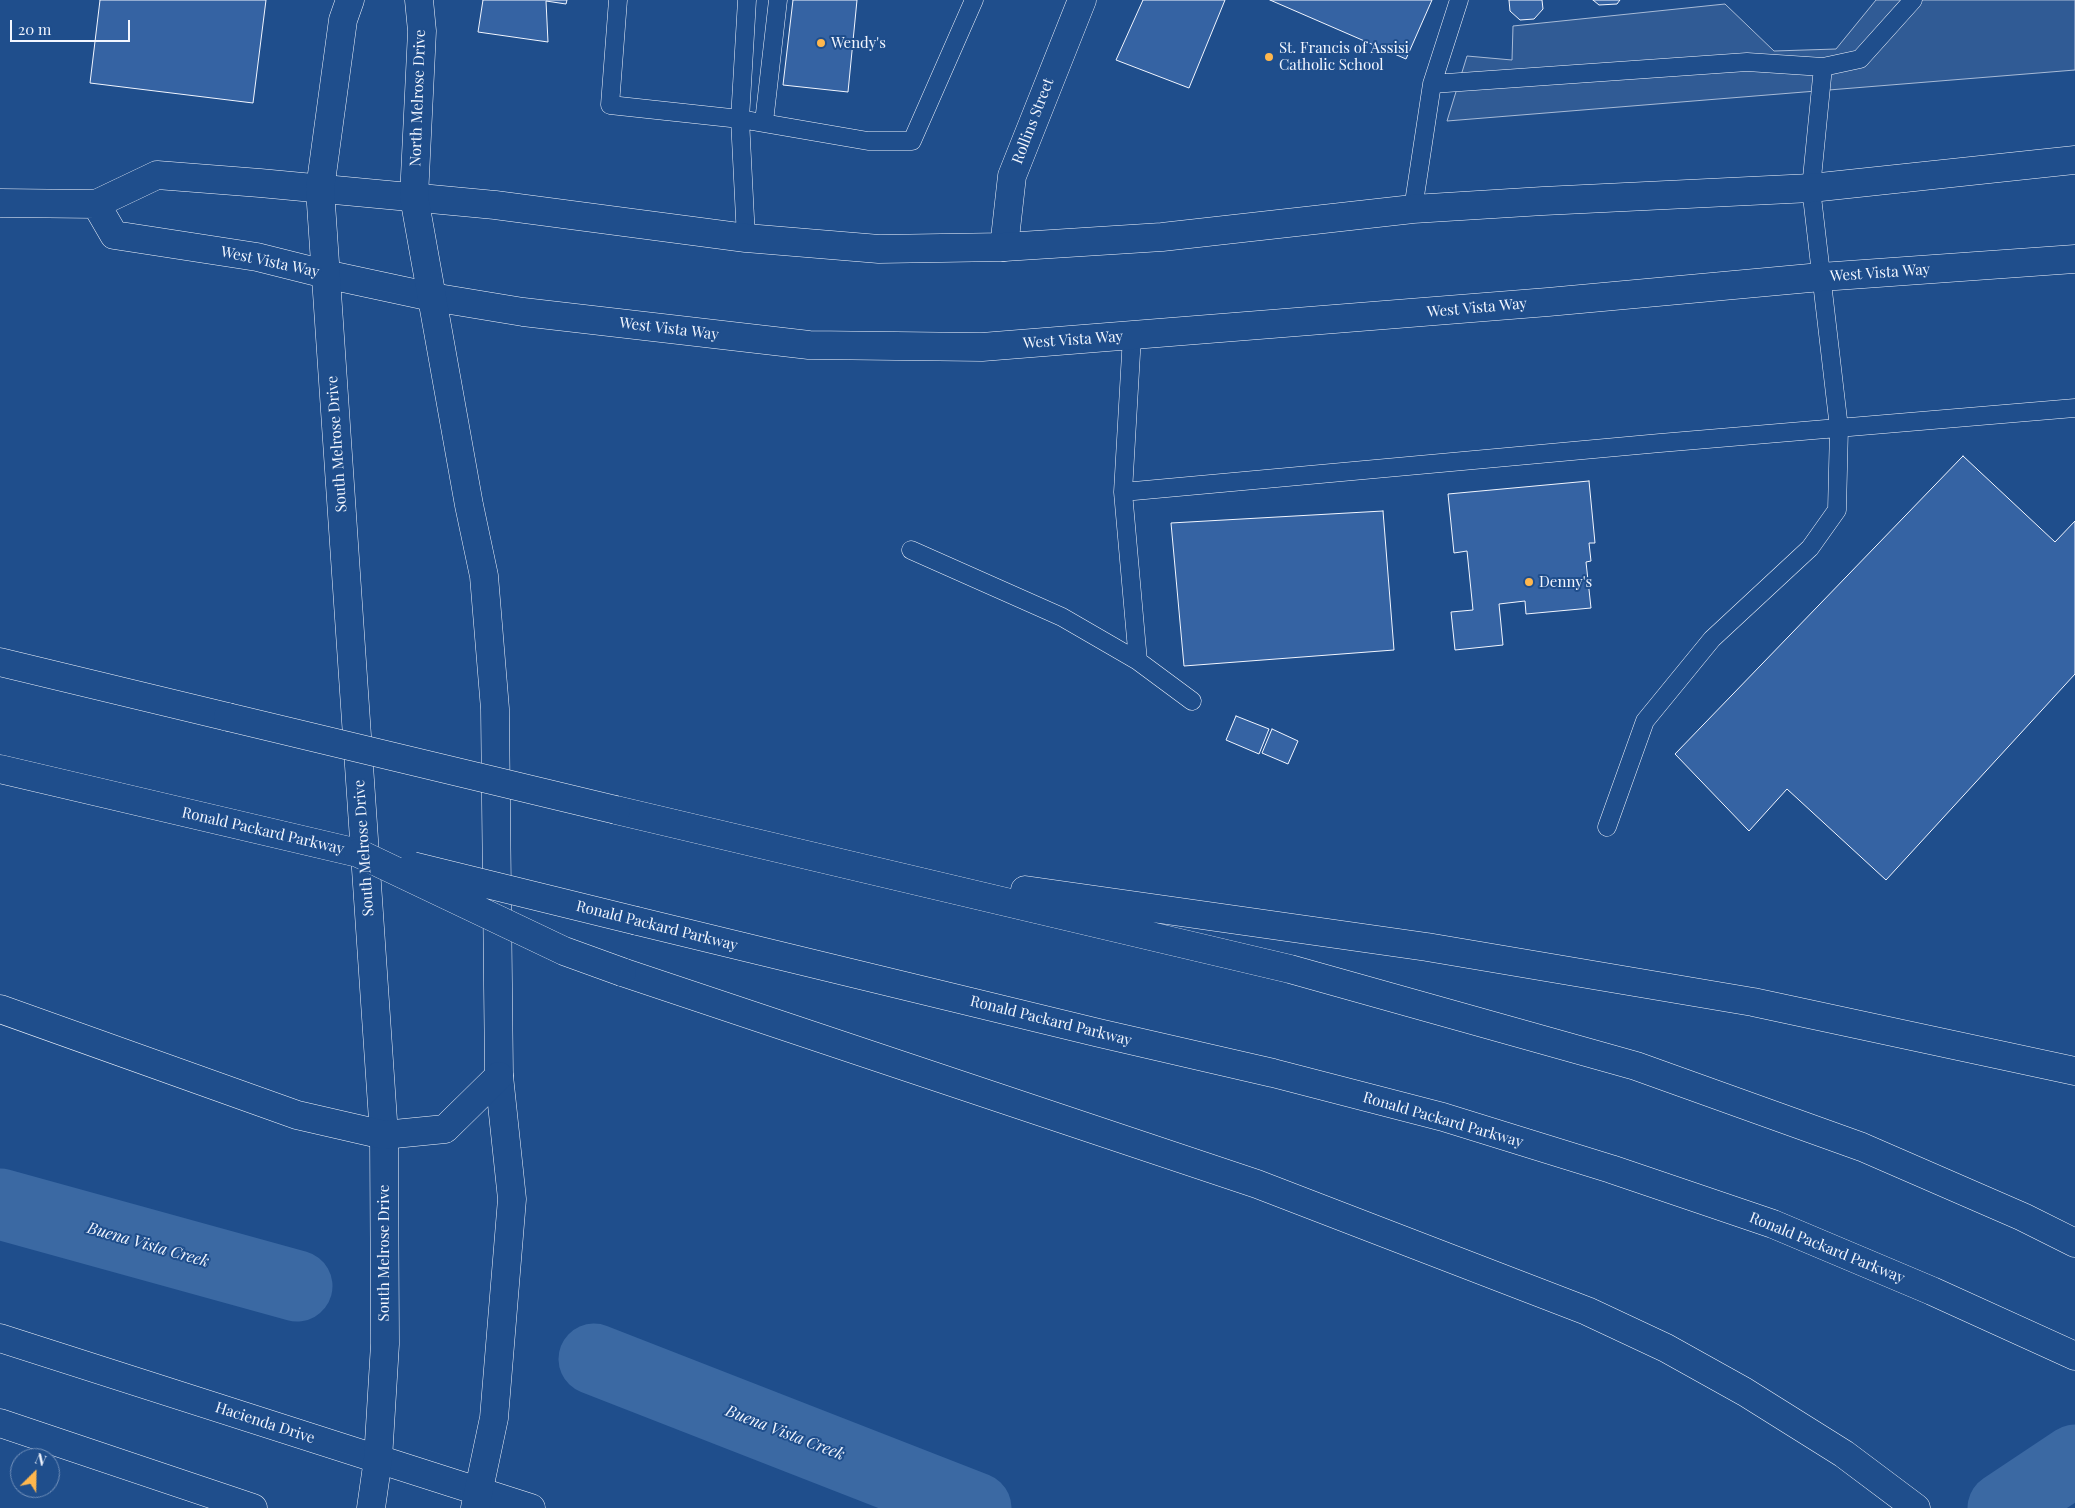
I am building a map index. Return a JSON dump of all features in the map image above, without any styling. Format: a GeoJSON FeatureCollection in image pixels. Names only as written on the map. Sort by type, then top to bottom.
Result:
{"type":"FeatureCollection","features":[{"type":"Feature","properties":{"kind":"main road"},"geometry":{"type":"LineString","coordinates":[[320,189],[343,20],[350,0]]}},
{"type":"Feature","properties":{"kind":"main road","name":"North Melrose Drive"},"geometry":{"type":"LineString","coordinates":[[414,197],[422,31],[419,0]]}},
{"type":"Feature","properties":{"kind":"main road","name":"Rollins Street"},"geometry":{"type":"LineString","coordinates":[[1004,248],[1012,176],[1082,0]]}},
{"type":"Feature","properties":{"kind":"main road"},"geometry":{"type":"LineString","coordinates":[[0,203],[96,204],[157,175],[495,205],[746,238],[879,249],[1004,248],[1162,238],[1413,209],[1811,188],[2075,160]]}},
{"type":"Feature","properties":{"kind":"main road","name":"South Melrose Drive"},"geometry":{"type":"LineString","coordinates":[[320,189],[384,1135],[385,1344],[378,1459],[371,1508]]}},
{"type":"Feature","properties":{"kind":"main road"},"geometry":{"type":"LineString","coordinates":[[414,197],[469,505],[484,576],[495,708],[498,1076],[512,1199],[494,1418],[477,1500]]}},
{"type":"Feature","properties":{"kind":"main road","name":"West Vista Way"},"geometry":{"type":"LineString","coordinates":[[96,204],[114,235],[248,255],[432,297],[523,312],[809,345],[982,347],[1548,302],[1821,277],[2075,259]]}},
{"type":"Feature","properties":{"kind":"main road"},"geometry":{"type":"LineString","coordinates":[[0,662],[1290,969],[1636,1066],[1862,1147],[2022,1217],[2075,1243]]}},
{"type":"Feature","properties":{"kind":"main road","name":"Ronald Packard Parkway"},"geometry":{"type":"LineString","coordinates":[[0,769],[358,853],[1099,1033],[1273,1073],[1443,1117],[1611,1169],[1773,1224],[1932,1291],[2075,1356]]}},
{"type":"Feature","properties":{"kind":"main road"},"geometry":{"type":"LineString","coordinates":[[358,853],[564,951],[1257,1184],[1586,1311],[1666,1348],[1745,1392],[1844,1454],[1916,1508]]}},
{"type":"Feature","properties":{"kind":"main road"},"geometry":{"type":"LineString","coordinates":[[850,865],[1506,960],[1753,1002],[2075,1070]]}},
{"type":"Feature","properties":{"kind":"main road"},"geometry":{"type":"LineString","coordinates":[[0,1009],[297,1115],[384,1135],[446,1129],[498,1076]]}},
{"type":"Feature","properties":{"kind":"main road","name":"Hacienda Drive"},"geometry":{"type":"LineString","coordinates":[[0,1338],[378,1459],[477,1500],[531,1508]]}},
{"type":"Feature","properties":{"kind":"main road"},"geometry":{"type":"LineString","coordinates":[[0,1423],[253,1508]]}},
{"type":"Feature","properties":{"kind":"lane"},"geometry":{"type":"LineString","coordinates":[[618,0],[610,105],[740,118],[868,141],[912,141],[974,0]]}},
{"type":"Feature","properties":{"kind":"lane"},"geometry":{"type":"LineString","coordinates":[[746,238],[740,118],[747,0]]}},
{"type":"Feature","properties":{"kind":"lane"},"geometry":{"type":"LineString","coordinates":[[764,122],[778,0]]}},
{"type":"Feature","properties":{"kind":"lane"},"geometry":{"type":"LineString","coordinates":[[1413,209],[1432,84],[1459,0]]}},
{"type":"Feature","properties":{"kind":"lane"},"geometry":{"type":"LineString","coordinates":[[1432,84],[1747,62],[1823,67],[1860,59],[1913,0]]}},
{"type":"Feature","properties":{"kind":"lane"},"geometry":{"type":"LineString","coordinates":[[1607,827],[1644,721],[1712,639],[1810,548],[1837,510],[1839,428],[1811,188],[1823,67]]}},
{"type":"Feature","properties":{"kind":"lane"},"geometry":{"type":"LineString","coordinates":[[1132,336],[1123,492],[1138,661]]}},
{"type":"Feature","properties":{"kind":"lane"},"geometry":{"type":"LineString","coordinates":[[1123,492],[2075,408]]}},
{"type":"Feature","properties":{"kind":"lane"},"geometry":{"type":"LineString","coordinates":[[911,550],[1062,617],[1138,661],[1192,701]]}},
{"type":"Feature","properties":{"kind":"shaded area"},"geometry":{"type":"Polygon","coordinates":[[[1876,0],[2075,0],[2075,70],[1447,121],[1467,56],[1512,60],[1513,26],[1725,4],[1774,51],[1836,49],[1876,0]]]}},
{"type":"Feature","properties":{"kind":"building"},"geometry":{"type":"Polygon","coordinates":[[[100,0],[266,0],[253,103],[90,83],[100,0]]]}},
{"type":"Feature","properties":{"kind":"building"},"geometry":{"type":"Polygon","coordinates":[[[483,0],[567,0],[566,4],[546,1],[548,42],[478,32],[483,0]]]}},
{"type":"Feature","properties":{"kind":"building","name":"Wendy's"},"geometry":{"type":"Polygon","coordinates":[[[793,0],[857,0],[848,92],[783,85],[793,0]]]}},
{"type":"Feature","properties":{"kind":"building"},"geometry":{"type":"Polygon","coordinates":[[[1143,0],[1225,0],[1189,88],[1116,60],[1143,0]]]}},
{"type":"Feature","properties":{"kind":"building"},"geometry":{"type":"Polygon","coordinates":[[[1270,0],[1432,0],[1406,59],[1270,0]]]}},
{"type":"Feature","properties":{"kind":"building"},"geometry":{"type":"Polygon","coordinates":[[[1509,0],[1542,0],[1543,9],[1534,19],[1520,20],[1510,11],[1509,0]]]}},
{"type":"Feature","properties":{"kind":"building"},"geometry":{"type":"Polygon","coordinates":[[[1593,0],[1620,0],[1617,4],[1599,5],[1593,0]]]}},
{"type":"Feature","properties":{"kind":"building"},"geometry":{"type":"Polygon","coordinates":[[[1963,456],[2055,542],[2075,521],[2075,674],[1886,880],[1787,789],[1749,831],[1675,754],[1963,456]]]}},
{"type":"Feature","properties":{"kind":"building","name":"Denny's"},"geometry":{"type":"Polygon","coordinates":[[[1589,481],[1595,543],[1589,543],[1591,561],[1586,562],[1591,608],[1526,614],[1525,601],[1499,604],[1503,645],[1455,650],[1451,612],[1473,610],[1467,551],[1454,553],[1448,494],[1589,481]]]}},
{"type":"Feature","properties":{"kind":"building"},"geometry":{"type":"Polygon","coordinates":[[[1383,511],[1394,650],[1184,666],[1171,523],[1383,511]]]}},
{"type":"Feature","properties":{"kind":"building"},"geometry":{"type":"Polygon","coordinates":[[[1236,716],[1269,729],[1259,754],[1226,740],[1236,716]]]}},
{"type":"Feature","properties":{"kind":"building"},"geometry":{"type":"Polygon","coordinates":[[[1272,729],[1298,741],[1288,764],[1262,753],[1272,729]]]}},
{"type":"Feature","properties":{"kind":"waterway","name":"Buena Vista Creek"},"geometry":{"type":"LineString","coordinates":[[0,1204],[297,1286]]}},
{"type":"Feature","properties":{"kind":"waterway","name":"Buena Vista Creek"},"geometry":{"type":"LineString","coordinates":[[594,1359],[976,1508]]}},
{"type":"Feature","properties":{"kind":"waterway","name":"Buena Vista Creek"},"geometry":{"type":"LineString","coordinates":[[2003,1508],[2075,1460]]}},
{"type":"Feature","properties":{"kind":"place","name":"Wendy's"},"geometry":{"type":"Point","coordinates":[821,43]}},
{"type":"Feature","properties":{"kind":"place","name":"St. Francis of Assisi Catholic School"},"geometry":{"type":"Point","coordinates":[1269,57]}},
{"type":"Feature","properties":{"kind":"place","name":"Denny's"},"geometry":{"type":"Point","coordinates":[1529,582]}}]}
